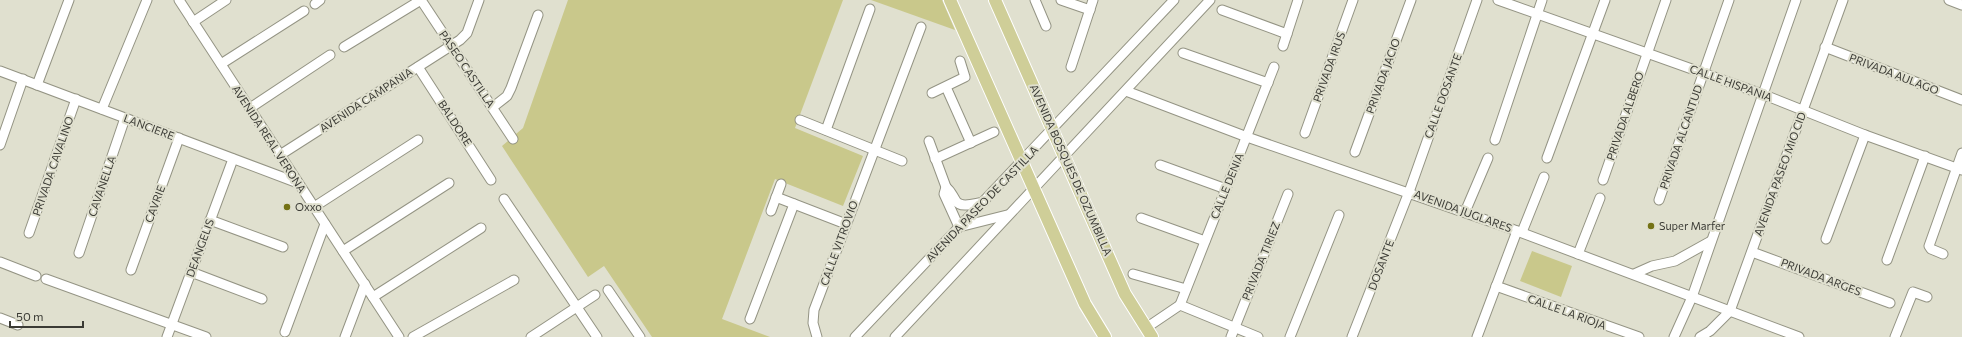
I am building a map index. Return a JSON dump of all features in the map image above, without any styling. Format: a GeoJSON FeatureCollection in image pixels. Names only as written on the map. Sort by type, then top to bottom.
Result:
{"type":"FeatureCollection","features":[{"type":"Feature","properties":{"kind":"main road"},"geometry":{"type":"LineString","coordinates":[[950,0],[1085,304],[1105,337]]}},
{"type":"Feature","properties":{"kind":"main road","name":"AVENIDA BOSQUES DE OZUMBILLA"},"geometry":{"type":"LineString","coordinates":[[995,0],[1125,294],[1149,332]]}},
{"type":"Feature","properties":{"kind":"street"},"geometry":{"type":"LineString","coordinates":[[37,85],[69,0]]}},
{"type":"Feature","properties":{"kind":"street"},"geometry":{"type":"LineString","coordinates":[[102,109],[147,0]]}},
{"type":"Feature","properties":{"kind":"street","name":"AVENIDA REAL VERONA"},"geometry":{"type":"LineString","coordinates":[[179,0],[399,337]]}},
{"type":"Feature","properties":{"kind":"street"},"geometry":{"type":"LineString","coordinates":[[193,22],[226,0]]}},
{"type":"Feature","properties":{"kind":"street"},"geometry":{"type":"LineString","coordinates":[[344,47],[421,0]]}},
{"type":"Feature","properties":{"kind":"street","name":"PASEO CASTILLA"},"geometry":{"type":"LineString","coordinates":[[421,0],[513,139]]}},
{"type":"Feature","properties":{"kind":"street","name":"AVENIDA CAMPANIA"},"geometry":{"type":"LineString","coordinates":[[280,155],[460,40],[467,33],[479,0]]}},
{"type":"Feature","properties":{"kind":"street"},"geometry":{"type":"LineString","coordinates":[[1035,0],[1046,26]]}},
{"type":"Feature","properties":{"kind":"street"},"geometry":{"type":"LineString","coordinates":[[1061,0],[1090,10]]}},
{"type":"Feature","properties":{"kind":"street"},"geometry":{"type":"LineString","coordinates":[[1071,67],[1093,0]]}},
{"type":"Feature","properties":{"kind":"street"},"geometry":{"type":"LineString","coordinates":[[895,337],[1033,187],[1126,91],[1210,0]]}},
{"type":"Feature","properties":{"kind":"street"},"geometry":{"type":"LineString","coordinates":[[1283,46],[1298,0]]}},
{"type":"Feature","properties":{"kind":"street","name":"PRIVADA IRUS"},"geometry":{"type":"LineString","coordinates":[[1305,133],[1353,0]]}},
{"type":"Feature","properties":{"kind":"street","name":"PRIVADA JACIO"},"geometry":{"type":"LineString","coordinates":[[1355,152],[1411,0]]}},
{"type":"Feature","properties":{"kind":"street","name":"CALLE DOSANTE"},"geometry":{"type":"LineString","coordinates":[[1409,192],[1477,0]]}},
{"type":"Feature","properties":{"kind":"street","name":"CALLE HISPANIA"},"geometry":{"type":"LineString","coordinates":[[1498,0],[1762,94],[1803,109],[1865,135],[1960,169]]}},
{"type":"Feature","properties":{"kind":"street"},"geometry":{"type":"LineString","coordinates":[[1495,140],[1542,0]]}},
{"type":"Feature","properties":{"kind":"street"},"geometry":{"type":"LineString","coordinates":[[1547,158],[1605,0]]}},
{"type":"Feature","properties":{"kind":"street","name":"PRIVADA ALBERO"},"geometry":{"type":"LineString","coordinates":[[1603,180],[1666,0]]}},
{"type":"Feature","properties":{"kind":"street","name":"PRIVADA ALCANTUD"},"geometry":{"type":"LineString","coordinates":[[1659,200],[1729,0]]}},
{"type":"Feature","properties":{"kind":"street"},"geometry":{"type":"LineString","coordinates":[[1674,337],[1692,297],[1796,0]]}},
{"type":"Feature","properties":{"kind":"street","name":"AVENIDA PASEO MIO CID"},"geometry":{"type":"LineString","coordinates":[[1700,337],[1710,331],[1730,311],[1843,0]]}},
{"type":"Feature","properties":{"kind":"street"},"geometry":{"type":"LineString","coordinates":[[1949,0],[1962,5]]}},
{"type":"Feature","properties":{"kind":"street","name":"AVENIDA PASEO DE CASTILLA"},"geometry":{"type":"LineString","coordinates":[[855,337],[1022,162],[1171,1]]}},
{"type":"Feature","properties":{"kind":"street"},"geometry":{"type":"LineString","coordinates":[[826,130],[870,9]]}},
{"type":"Feature","properties":{"kind":"street"},"geometry":{"type":"LineString","coordinates":[[1222,10],[1287,34]]}},
{"type":"Feature","properties":{"kind":"street"},"geometry":{"type":"LineString","coordinates":[[221,64],[304,11]]}},
{"type":"Feature","properties":{"kind":"street"},"geometry":{"type":"LineString","coordinates":[[493,107],[507,96],[511,88],[538,15]]}},
{"type":"Feature","properties":{"kind":"street","name":"CALLE VITROVIO"},"geometry":{"type":"LineString","coordinates":[[817,337],[813,323],[814,310],[921,27]]}},
{"type":"Feature","properties":{"kind":"street","name":"PRIVADA AULAGO"},"geometry":{"type":"LineString","coordinates":[[1825,47],[1962,100]]}},
{"type":"Feature","properties":{"kind":"street"},"geometry":{"type":"LineString","coordinates":[[1183,53],[1268,83]]}},
{"type":"Feature","properties":{"kind":"street"},"geometry":{"type":"LineString","coordinates":[[250,108],[330,55]]}},
{"type":"Feature","properties":{"kind":"street"},"geometry":{"type":"LineString","coordinates":[[932,94],[965,77],[960,61]]}},
{"type":"Feature","properties":{"kind":"street","name":"BALDORE"},"geometry":{"type":"LineString","coordinates":[[418,67],[491,180]]}},
{"type":"Feature","properties":{"kind":"street","name":"CALLE DENIA"},"geometry":{"type":"LineString","coordinates":[[1180,305],[1274,68]]}},
{"type":"Feature","properties":{"kind":"street","name":"LANCIERE"},"geometry":{"type":"LineString","coordinates":[[0,71],[298,183]]}},
{"type":"Feature","properties":{"kind":"street"},"geometry":{"type":"LineString","coordinates":[[0,145],[23,79]]}},
{"type":"Feature","properties":{"kind":"street"},"geometry":{"type":"LineString","coordinates":[[946,87],[971,143]]}},
{"type":"Feature","properties":{"kind":"street","name":"AVENIDA JUGLARES"},"geometry":{"type":"LineString","coordinates":[[1126,91],[1247,137],[1520,231],[1799,337]]}},
{"type":"Feature","properties":{"kind":"street","name":"PRIVADA CAVALINO"},"geometry":{"type":"LineString","coordinates":[[29,233],[76,99]]}},
{"type":"Feature","properties":{"kind":"street","name":"CAVANELLA"},"geometry":{"type":"LineString","coordinates":[[79,253],[125,118]]}},
{"type":"Feature","properties":{"kind":"street"},"geometry":{"type":"LineString","coordinates":[[800,120],[902,161]]}},
{"type":"Feature","properties":{"kind":"street"},"geometry":{"type":"LineString","coordinates":[[935,159],[994,132]]}},
{"type":"Feature","properties":{"kind":"street"},"geometry":{"type":"LineString","coordinates":[[1826,239],[1865,135]]}},
{"type":"Feature","properties":{"kind":"street","name":"CAVRIE"},"geometry":{"type":"LineString","coordinates":[[130,270],[180,138]]}},
{"type":"Feature","properties":{"kind":"street"},"geometry":{"type":"LineString","coordinates":[[314,207],[418,140]]}},
{"type":"Feature","properties":{"kind":"street"},"geometry":{"type":"LineString","coordinates":[[928,141],[946,187],[944,194],[955,207],[959,228],[1007,215]]}},
{"type":"Feature","properties":{"kind":"street"},"geometry":{"type":"LineString","coordinates":[[1943,254],[1931,249],[1929,246],[1960,169],[1962,153]]}},
{"type":"Feature","properties":{"kind":"street"},"geometry":{"type":"LineString","coordinates":[[1887,260],[1925,156]]}},
{"type":"Feature","properties":{"kind":"street"},"geometry":{"type":"LineString","coordinates":[[1465,212],[1488,158]]}},
{"type":"Feature","properties":{"kind":"street","name":"DEANGELIS"},"geometry":{"type":"LineString","coordinates":[[167,337],[233,159]]}},
{"type":"Feature","properties":{"kind":"street"},"geometry":{"type":"LineString","coordinates":[[1160,165],[1226,189]]}},
{"type":"Feature","properties":{"kind":"street"},"geometry":{"type":"LineString","coordinates":[[1477,337],[1496,286],[1544,177]]}},
{"type":"Feature","properties":{"kind":"street"},"geometry":{"type":"LineString","coordinates":[[343,252],[449,184]]}},
{"type":"Feature","properties":{"kind":"street"},"geometry":{"type":"LineString","coordinates":[[771,211],[781,184]]}},
{"type":"Feature","properties":{"kind":"street","name":"DOSANTE"},"geometry":{"type":"LineString","coordinates":[[1352,337],[1409,192]]}},
{"type":"Feature","properties":{"kind":"street","name":"PRIVADA TIRIEZ"},"geometry":{"type":"LineString","coordinates":[[1230,337],[1288,194]]}},
{"type":"Feature","properties":{"kind":"street"},"geometry":{"type":"LineString","coordinates":[[776,197],[846,224]]}},
{"type":"Feature","properties":{"kind":"street"},"geometry":{"type":"LineString","coordinates":[[1578,254],[1600,198]]}},
{"type":"Feature","properties":{"kind":"street"},"geometry":{"type":"LineString","coordinates":[[504,200],[597,337]]}},
{"type":"Feature","properties":{"kind":"street"},"geometry":{"type":"LineString","coordinates":[[955,207],[984,202]]}},
{"type":"Feature","properties":{"kind":"street"},"geometry":{"type":"LineString","coordinates":[[750,319],[794,204]]}},
{"type":"Feature","properties":{"kind":"street"},"geometry":{"type":"LineString","coordinates":[[1290,337],[1339,215]]}},
{"type":"Feature","properties":{"kind":"street"},"geometry":{"type":"LineString","coordinates":[[1141,218],[1205,241]]}},
{"type":"Feature","properties":{"kind":"street"},"geometry":{"type":"LineString","coordinates":[[210,220],[283,247]]}},
{"type":"Feature","properties":{"kind":"street"},"geometry":{"type":"LineString","coordinates":[[285,332],[325,224]]}},
{"type":"Feature","properties":{"kind":"street"},"geometry":{"type":"LineString","coordinates":[[373,297],[481,228]]}},
{"type":"Feature","properties":{"kind":"street"},"geometry":{"type":"LineString","coordinates":[[1634,274],[1652,266],[1675,261],[1711,241]]}},
{"type":"Feature","properties":{"kind":"street","name":"PRIVADA ARGES"},"geometry":{"type":"LineString","coordinates":[[1752,252],[1890,303]]}},
{"type":"Feature","properties":{"kind":"street"},"geometry":{"type":"LineString","coordinates":[[0,262],[36,276]]}},
{"type":"Feature","properties":{"kind":"street"},"geometry":{"type":"LineString","coordinates":[[191,272],[262,299]]}},
{"type":"Feature","properties":{"kind":"street"},"geometry":{"type":"LineString","coordinates":[[1133,274],[1186,289]]}},
{"type":"Feature","properties":{"kind":"street"},"geometry":{"type":"LineString","coordinates":[[46,279],[172,323],[206,337]]}},
{"type":"Feature","properties":{"kind":"street"},"geometry":{"type":"LineString","coordinates":[[413,337],[514,280]]}},
{"type":"Feature","properties":{"kind":"street"},"geometry":{"type":"LineString","coordinates":[[345,337],[365,284]]}},
{"type":"Feature","properties":{"kind":"street","name":"CALLE LA RIOJA"},"geometry":{"type":"LineString","coordinates":[[1496,286],[1639,337]]}},
{"type":"Feature","properties":{"kind":"street"},"geometry":{"type":"LineString","coordinates":[[608,290],[640,337]]}},
{"type":"Feature","properties":{"kind":"street"},"geometry":{"type":"LineString","coordinates":[[1895,337],[1913,292],[1927,297]]}},
{"type":"Feature","properties":{"kind":"street"},"geometry":{"type":"LineString","coordinates":[[531,337],[595,295]]}},
{"type":"Feature","properties":{"kind":"street"},"geometry":{"type":"LineString","coordinates":[[1149,332],[1180,305],[1258,337]]}},
{"type":"Feature","properties":{"kind":"street"},"geometry":{"type":"LineString","coordinates":[[0,318],[18,325]]}},
{"type":"Feature","properties":{"kind":"shaded area"},"geometry":{"type":"Polygon","coordinates":[[[568,0],[843,0],[795,128],[863,156],[843,206],[775,179],[722,319],[770,337],[652,337],[604,266],[588,277],[502,146],[523,128],[568,0]]]}},
{"type":"Feature","properties":{"kind":"shaded area"},"geometry":{"type":"Polygon","coordinates":[[[871,0],[942,0],[955,30],[871,0]]]}},
{"type":"Feature","properties":{"kind":"shaded area"},"geometry":{"type":"Polygon","coordinates":[[[1532,251],[1572,266],[1561,297],[1520,281],[1532,251]]]}},
{"type":"Feature","properties":{"kind":"place","name":"Oxxo"},"geometry":{"type":"Point","coordinates":[287,207]}},
{"type":"Feature","properties":{"kind":"place","name":"Super Marfer"},"geometry":{"type":"Point","coordinates":[1651,226]}}]}
